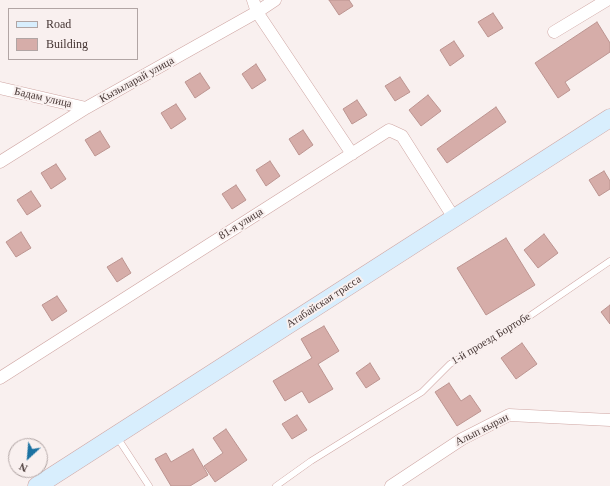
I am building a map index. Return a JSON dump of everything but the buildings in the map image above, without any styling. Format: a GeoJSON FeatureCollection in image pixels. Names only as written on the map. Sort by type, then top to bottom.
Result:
{"type":"FeatureCollection","features":[{"type":"Feature","properties":{"kind":"main road","name":"Атабайская трасса"},"geometry":{"type":"LineString","coordinates":[[37,486],[610,118]]}},
{"type":"Feature","properties":{"kind":"street"},"geometry":{"type":"LineString","coordinates":[[253,0],[257,12],[352,154]]}},
{"type":"Feature","properties":{"kind":"street","name":"Кызыларай улица"},"geometry":{"type":"LineString","coordinates":[[0,162],[86,108],[257,12],[275,0]]}},
{"type":"Feature","properties":{"kind":"street"},"geometry":{"type":"LineString","coordinates":[[554,32],[607,0]]}},
{"type":"Feature","properties":{"kind":"street","name":"Бадам улица"},"geometry":{"type":"LineString","coordinates":[[0,88],[86,108]]}},
{"type":"Feature","properties":{"kind":"street","name":"81-я улица"},"geometry":{"type":"LineString","coordinates":[[0,378],[389,130],[402,136],[454,218]]}},
{"type":"Feature","properties":{"kind":"street","name":"Алып кыран"},"geometry":{"type":"LineString","coordinates":[[391,486],[462,439],[509,415],[610,420]]}},
{"type":"Feature","properties":{"kind":"lane","name":"1-й проезд Бортобе"},"geometry":{"type":"LineString","coordinates":[[276,486],[311,461],[422,392],[450,364],[518,324],[610,261]]}},
{"type":"Feature","properties":{"kind":"lane"},"geometry":{"type":"LineString","coordinates":[[116,436],[149,486]]}}]}
